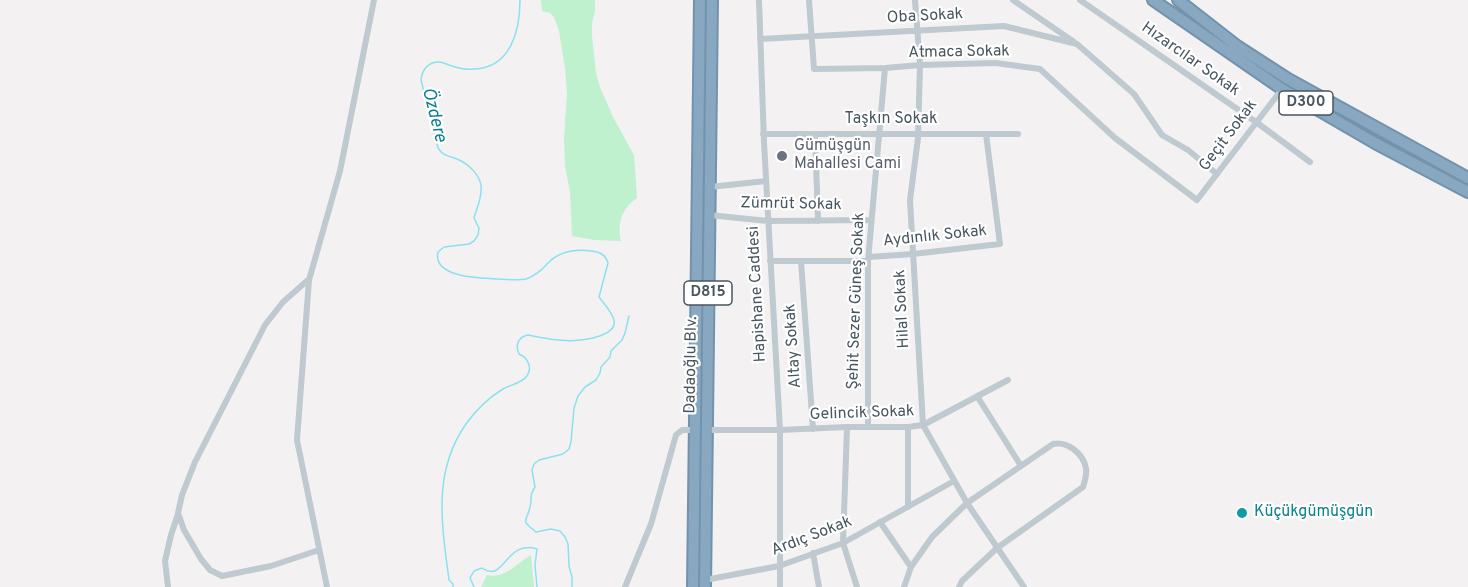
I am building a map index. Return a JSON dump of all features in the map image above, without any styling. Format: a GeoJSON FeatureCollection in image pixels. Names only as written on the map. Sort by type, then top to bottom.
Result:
{"type":"FeatureCollection","features":[{"type":"Feature","properties":{"kind":"highway","name":"Dadaoğlu Blv."},"geometry":{"type":"LineString","coordinates":[[700,0],[701,430],[705,584]]}},
{"type":"Feature","properties":{"kind":"highway","name":"Dadaoğlu Blv."},"geometry":{"type":"LineString","coordinates":[[693,587],[709,215],[712,0]]}},
{"type":"Feature","properties":{"kind":"highway","name":"D300"},"geometry":{"type":"LineString","coordinates":[[1153,0],[1282,89],[1375,143],[1468,192]]}},
{"type":"Feature","properties":{"kind":"highway","name":"D300"},"geometry":{"type":"LineString","coordinates":[[1178,0],[1237,46],[1288,79],[1468,178]]}},
{"type":"Feature","properties":{"kind":"street"},"geometry":{"type":"LineString","coordinates":[[327,587],[297,440],[309,280],[340,171],[374,0]]}},
{"type":"Feature","properties":{"kind":"street","name":"Hapishane Caddesi"},"geometry":{"type":"LineString","coordinates":[[759,0],[763,134],[780,430],[780,587]]}},
{"type":"Feature","properties":{"kind":"street"},"geometry":{"type":"LineString","coordinates":[[809,0],[811,36]]}},
{"type":"Feature","properties":{"kind":"street","name":"Hilal Sokak"},"geometry":{"type":"LineString","coordinates":[[915,0],[920,65],[918,134],[910,200],[923,426],[967,503],[1024,587]]}},
{"type":"Feature","properties":{"kind":"street"},"geometry":{"type":"LineString","coordinates":[[1013,0],[1077,44]]}},
{"type":"Feature","properties":{"kind":"street","name":"Hızarcılar Sokak"},"geometry":{"type":"LineString","coordinates":[[1080,0],[1310,162]]}},
{"type":"Feature","properties":{"kind":"street","name":"Oba Sokak"},"geometry":{"type":"LineString","coordinates":[[760,39],[1004,26],[1077,44],[1134,94],[1162,135],[1188,150],[1217,174]]}},
{"type":"Feature","properties":{"kind":"street","name":"Atmaca Sokak"},"geometry":{"type":"LineString","coordinates":[[811,36],[813,69],[996,63],[1040,69],[1115,138],[1197,200]]}},
{"type":"Feature","properties":{"kind":"street","name":"Şehit Sezer Güneş Sokak"},"geometry":{"type":"LineString","coordinates":[[868,427],[868,259],[885,68]]}},
{"type":"Feature","properties":{"kind":"street","name":"Geçit Sokak"},"geometry":{"type":"LineString","coordinates":[[1197,200],[1282,89]]}},
{"type":"Feature","properties":{"kind":"street","name":"Taşkın Sokak"},"geometry":{"type":"LineString","coordinates":[[763,134],[1018,134]]}},
{"type":"Feature","properties":{"kind":"street"},"geometry":{"type":"LineString","coordinates":[[815,134],[818,220]]}},
{"type":"Feature","properties":{"kind":"street","name":"Aydınlık Sokak"},"geometry":{"type":"LineString","coordinates":[[770,261],[868,259],[1000,244],[986,134]]}},
{"type":"Feature","properties":{"kind":"street"},"geometry":{"type":"LineString","coordinates":[[709,187],[766,181]]}},
{"type":"Feature","properties":{"kind":"street","name":"Zümrüt Sokak"},"geometry":{"type":"LineString","coordinates":[[709,215],[768,221],[872,220]]}},
{"type":"Feature","properties":{"kind":"street","name":"Altay Sokak"},"geometry":{"type":"LineString","coordinates":[[801,261],[813,429]]}},
{"type":"Feature","properties":{"kind":"street"},"geometry":{"type":"LineString","coordinates":[[168,587],[165,561],[183,495],[195,462],[265,325],[283,302],[309,280]]}},
{"type":"Feature","properties":{"kind":"street","name":"Gelincik Sokak"},"geometry":{"type":"LineString","coordinates":[[701,430],[923,426],[1008,380]]}},
{"type":"Feature","properties":{"kind":"street"},"geometry":{"type":"LineString","coordinates":[[977,396],[1021,466]]}},
{"type":"Feature","properties":{"kind":"street"},"geometry":{"type":"LineString","coordinates":[[847,427],[843,543],[857,587]]}},
{"type":"Feature","properties":{"kind":"street"},"geometry":{"type":"LineString","coordinates":[[908,427],[908,507]]}},
{"type":"Feature","properties":{"kind":"street"},"geometry":{"type":"LineString","coordinates":[[625,587],[651,524],[676,435],[682,430],[701,430]]}},
{"type":"Feature","properties":{"kind":"street"},"geometry":{"type":"LineString","coordinates":[[904,587],[912,567],[932,537],[967,503],[1053,444],[1063,444],[1078,453],[1086,468],[1083,487],[997,548],[962,581],[959,587]]}},
{"type":"Feature","properties":{"kind":"street","name":"Ardıç Sokak"},"geometry":{"type":"LineString","coordinates":[[705,584],[779,566],[843,543],[954,481]]}},
{"type":"Feature","properties":{"kind":"street"},"geometry":{"type":"LineString","coordinates":[[178,513],[184,530],[201,559],[210,570],[222,576],[271,566],[319,550]]}},
{"type":"Feature","properties":{"kind":"street"},"geometry":{"type":"LineString","coordinates":[[880,522],[912,567]]}},
{"type":"Feature","properties":{"kind":"street"},"geometry":{"type":"LineString","coordinates":[[813,554],[819,587]]}},
{"type":"Feature","properties":{"kind":"green space"},"geometry":{"type":"Polygon","coordinates":[[[541,0],[595,0],[592,36],[596,73],[613,117],[634,155],[637,198],[622,216],[621,241],[572,236],[570,192],[565,166],[567,94],[565,68],[559,31],[554,17],[542,11],[541,0]]]}},
{"type":"Feature","properties":{"kind":"green space"},"geometry":{"type":"Polygon","coordinates":[[[531,555],[534,587],[481,587],[487,575],[505,573],[531,555]]]}},
{"type":"Feature","properties":{"kind":"waterway","name":"Özdere"},"geometry":{"type":"LineString","coordinates":[[453,587],[449,580],[446,560],[442,500],[448,461],[455,442],[466,424],[492,396],[522,380],[529,373],[528,363],[519,354],[517,348],[522,338],[528,335],[562,340],[585,339],[602,335],[614,326],[612,315],[599,297],[608,263],[600,253],[579,250],[563,253],[535,274],[519,280],[460,275],[450,272],[438,261],[438,252],[444,247],[469,244],[478,235],[479,228],[474,218],[481,186],[477,176],[470,168],[462,161],[444,154],[438,148],[421,80],[422,76],[426,67],[435,62],[466,69],[487,67],[497,62],[505,55],[515,35],[520,0]]}},
{"type":"Feature","properties":{"kind":"waterway"},"geometry":{"type":"LineString","coordinates":[[572,587],[568,544],[565,537],[560,531],[551,529],[536,532],[527,525],[531,495],[535,487],[532,470],[534,464],[539,460],[563,454],[569,449],[574,408],[578,396],[585,387],[596,380],[601,367],[610,357],[611,351],[622,340],[629,316]]}},
{"type":"Feature","properties":{"kind":"waterway","name":"Özdere"},"geometry":{"type":"LineString","coordinates":[[474,587],[470,578],[474,571],[482,568],[490,571],[496,570],[518,550],[526,548],[537,549],[535,565],[537,587]]}},
{"type":"Feature","properties":{"kind":"place","name":"Gümüşgün Mahallesi Cami"},"geometry":{"type":"Point","coordinates":[782,156]}},
{"type":"Feature","properties":{"kind":"place","name":"Küçükgümüşgün"},"geometry":{"type":"Point","coordinates":[1242,513]}}]}
